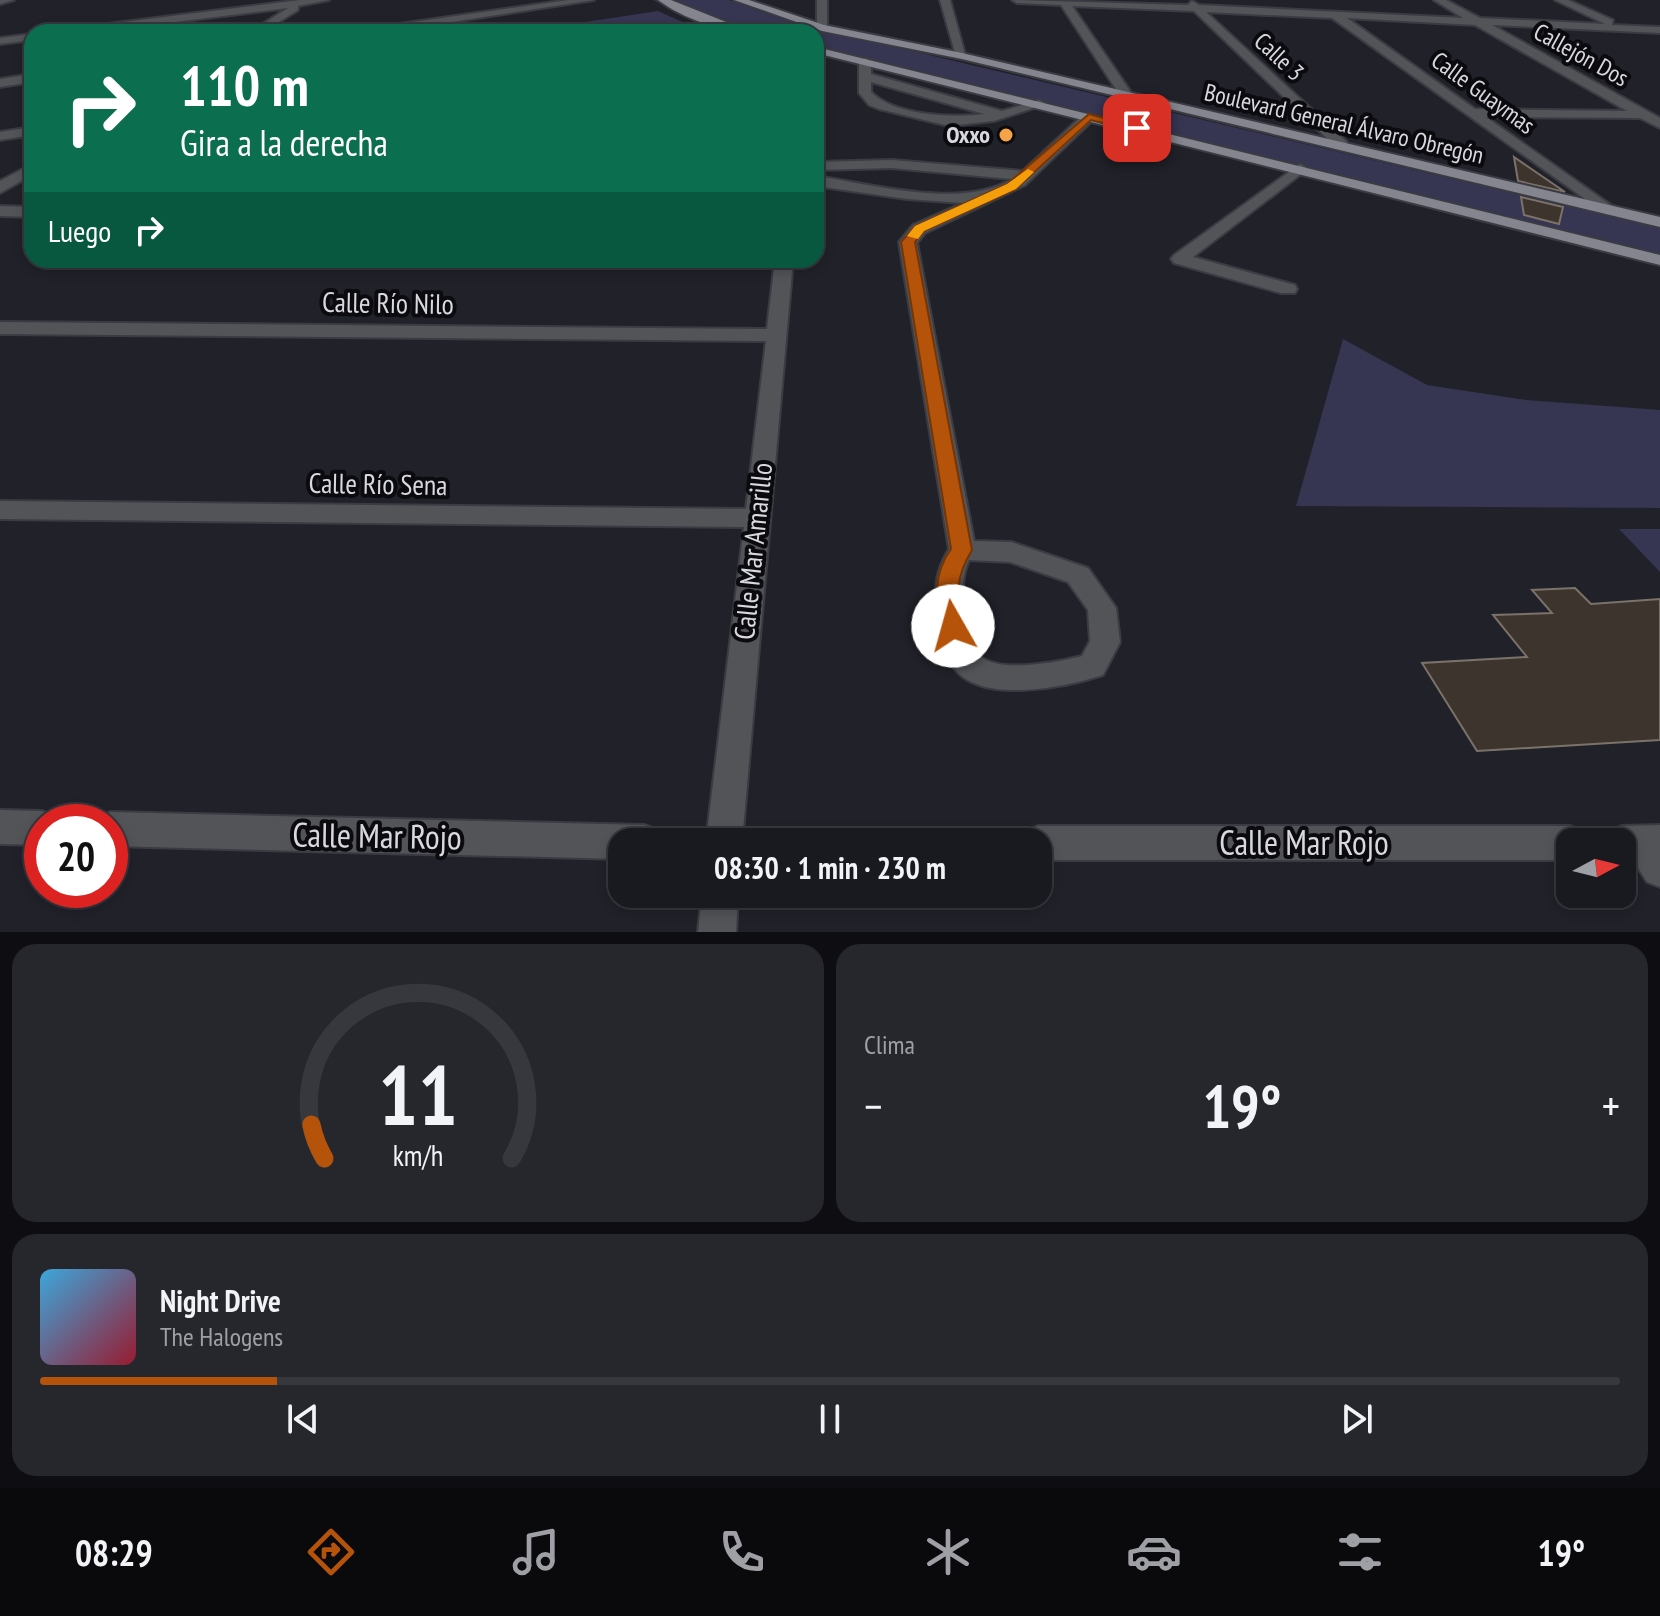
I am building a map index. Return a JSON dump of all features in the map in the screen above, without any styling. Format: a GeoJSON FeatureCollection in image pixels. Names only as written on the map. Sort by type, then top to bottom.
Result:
{"type":"FeatureCollection","features":[{"type":"Feature","properties":{"kind":"main road"},"geometry":{"type":"LineString","coordinates":[[663,0],[722,24]]}},
{"type":"Feature","properties":{"kind":"main road","name":"Boulevard General Álvaro Obregón"},"geometry":{"type":"LineString","coordinates":[[739,0],[810,24]]}},
{"type":"Feature","properties":{"kind":"main road","name":"Boulevard General Álvaro Obregón"},"geometry":{"type":"LineString","coordinates":[[824,28],[962,56],[1660,222]]}},
{"type":"Feature","properties":{"kind":"main road","name":"Boulevard General Álvaro Obregón"},"geometry":{"type":"LineString","coordinates":[[824,53],[865,69],[1039,104],[1660,260]]}},
{"type":"Feature","properties":{"kind":"street"},"geometry":{"type":"LineString","coordinates":[[0,1],[9,0]]}},
{"type":"Feature","properties":{"kind":"street"},"geometry":{"type":"LineString","coordinates":[[129,24],[324,0]]}},
{"type":"Feature","properties":{"kind":"street"},"geometry":{"type":"LineString","coordinates":[[420,24],[589,0]]}},
{"type":"Feature","properties":{"kind":"street"},"geometry":{"type":"LineString","coordinates":[[822,0],[822,24]]}},
{"type":"Feature","properties":{"kind":"street"},"geometry":{"type":"LineString","coordinates":[[945,0],[962,56]]}},
{"type":"Feature","properties":{"kind":"street"},"geometry":{"type":"LineString","coordinates":[[1017,0],[1193,4],[1660,30]]}},
{"type":"Feature","properties":{"kind":"street","name":"Callejón Dos"},"geometry":{"type":"LineString","coordinates":[[1439,0],[1660,124]]}},
{"type":"Feature","properties":{"kind":"street"},"geometry":{"type":"LineString","coordinates":[[1560,0],[1660,45]]}},
{"type":"Feature","properties":{"kind":"street"},"geometry":{"type":"LineString","coordinates":[[268,24],[306,1]]}},
{"type":"Feature","properties":{"kind":"street"},"geometry":{"type":"LineString","coordinates":[[1064,1],[1126,94]]}},
{"type":"Feature","properties":{"kind":"street","name":"Calle Guaymas"},"geometry":{"type":"LineString","coordinates":[[1318,2],[1606,209]]}},
{"type":"Feature","properties":{"kind":"street"},"geometry":{"type":"LineString","coordinates":[[1402,14],[1411,2]]}},
{"type":"Feature","properties":{"kind":"street"},"geometry":{"type":"LineString","coordinates":[[1359,3],[1402,14]]}},
{"type":"Feature","properties":{"kind":"street","name":"Calle 3"},"geometry":{"type":"LineString","coordinates":[[1193,4],[1342,145]]}},
{"type":"Feature","properties":{"kind":"street"},"geometry":{"type":"LineString","coordinates":[[0,41],[24,38]]}},
{"type":"Feature","properties":{"kind":"street"},"geometry":{"type":"LineString","coordinates":[[1002,115],[865,69],[865,93],[874,102],[949,122],[980,121],[1002,115],[1039,104]]}},
{"type":"Feature","properties":{"kind":"street"},"geometry":{"type":"LineString","coordinates":[[0,83],[24,79]]}},
{"type":"Feature","properties":{"kind":"street"},"geometry":{"type":"LineString","coordinates":[[1473,113],[1660,115]]}},
{"type":"Feature","properties":{"kind":"street"},"geometry":{"type":"LineString","coordinates":[[962,550],[1011,552],[1078,575],[1102,608],[1105,642],[1092,666],[1051,677],[994,675],[975,670],[963,660],[947,597],[951,565],[962,550],[908,242],[919,229],[992,196],[1024,176],[1089,117]]}},
{"type":"Feature","properties":{"kind":"street"},"geometry":{"type":"LineString","coordinates":[[0,136],[24,132]]}},
{"type":"Feature","properties":{"kind":"street"},"geometry":{"type":"LineString","coordinates":[[824,166],[892,164],[1024,176]]}},
{"type":"Feature","properties":{"kind":"street"},"geometry":{"type":"LineString","coordinates":[[1288,289],[1180,259],[1300,168]]}},
{"type":"Feature","properties":{"kind":"street"},"geometry":{"type":"LineString","coordinates":[[0,188],[24,174]]}},
{"type":"Feature","properties":{"kind":"street"},"geometry":{"type":"LineString","coordinates":[[824,182],[917,195],[992,196]]}},
{"type":"Feature","properties":{"kind":"street"},"geometry":{"type":"LineString","coordinates":[[0,211],[24,212]]}},
{"type":"Feature","properties":{"kind":"street","name":"Calle Mar Amarillo"},"geometry":{"type":"LineString","coordinates":[[725,828],[783,268]]}},
{"type":"Feature","properties":{"kind":"street","name":"Calle Río Nilo"},"geometry":{"type":"LineString","coordinates":[[0,328],[776,335]]}},
{"type":"Feature","properties":{"kind":"street","name":"Calle Río Sena"},"geometry":{"type":"LineString","coordinates":[[0,510],[755,518]]}},
{"type":"Feature","properties":{"kind":"street"},"geometry":{"type":"LineString","coordinates":[[0,827],[24,828]]}},
{"type":"Feature","properties":{"kind":"street","name":"Calle Mar Rojo"},"geometry":{"type":"LineString","coordinates":[[128,829],[608,841]]}},
{"type":"Feature","properties":{"kind":"street","name":"Calle Mar Rojo"},"geometry":{"type":"LineString","coordinates":[[1052,843],[1556,843]]}},
{"type":"Feature","properties":{"kind":"street"},"geometry":{"type":"LineString","coordinates":[[717,932],[719,908]]}},
{"type":"Feature","properties":{"kind":"shaded area"},"geometry":{"type":"Polygon","coordinates":[[[653,0],[729,0],[798,24],[709,24],[653,0]]]}},
{"type":"Feature","properties":{"kind":"shaded area"},"geometry":{"type":"Polygon","coordinates":[[[658,11],[687,24],[572,24],[658,11]]]}},
{"type":"Feature","properties":{"kind":"shaded area"},"geometry":{"type":"Polygon","coordinates":[[[824,30],[1660,228],[1660,262],[824,55],[824,30]]]}},
{"type":"Feature","properties":{"kind":"shaded area"},"geometry":{"type":"Polygon","coordinates":[[[1343,339],[1427,385],[1526,400],[1660,410],[1660,508],[1296,506],[1343,339]]]}},
{"type":"Feature","properties":{"kind":"shaded area"},"geometry":{"type":"Polygon","coordinates":[[[1619,529],[1660,529],[1660,572],[1619,529]]]}},
{"type":"Feature","properties":{"kind":"building"},"geometry":{"type":"Polygon","coordinates":[[[1514,157],[1565,192],[1518,181],[1514,157]]]}},
{"type":"Feature","properties":{"kind":"building"},"geometry":{"type":"Polygon","coordinates":[[[1521,197],[1563,207],[1559,224],[1524,215],[1521,197]]]}},
{"type":"Feature","properties":{"kind":"building"},"geometry":{"type":"Polygon","coordinates":[[[1575,588],[1591,604],[1660,599],[1660,740],[1477,751],[1422,663],[1527,657],[1493,615],[1552,613],[1532,590],[1575,588]]]}},
{"type":"Feature","properties":{"kind":"slow traffic"},"geometry":{"type":"LineString","coordinates":[[913,236],[919,229],[1011,186],[1028,172]]}},
{"type":"Feature","properties":{"kind":"place","name":"Oxxo"},"geometry":{"type":"Point","coordinates":[1006,135]}},
{"type":"Feature","properties":{"kind":"route"},"geometry":{"type":"LineString","coordinates":[[953,626],[947,597],[951,565],[962,550],[908,242],[919,229],[1011,186],[1089,117],[1137,128]]}}]}
